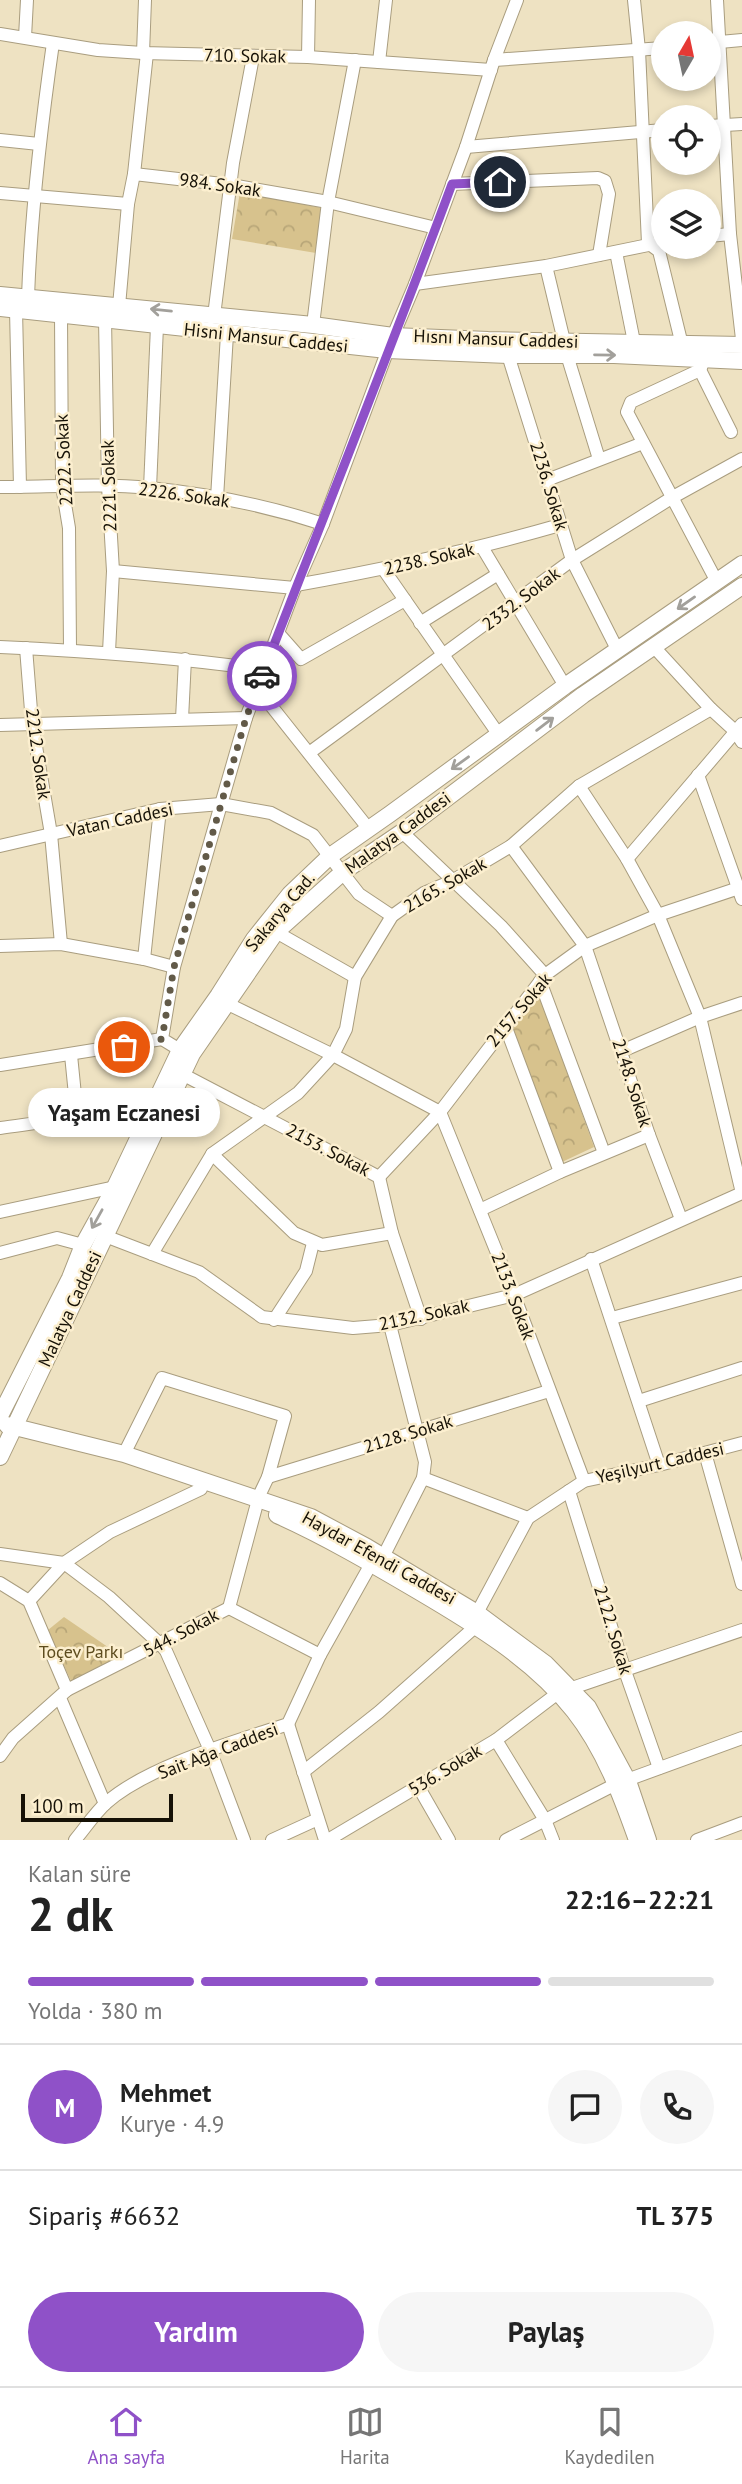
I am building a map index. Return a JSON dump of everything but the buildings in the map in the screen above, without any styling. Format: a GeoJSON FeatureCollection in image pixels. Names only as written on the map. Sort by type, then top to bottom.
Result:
{"type":"FeatureCollection","features":[{"type":"Feature","properties":{"kind":"main road","name":"Hısnı Mansur Caddesi"},"geometry":{"type":"LineString","coordinates":[[0,295],[313,325],[390,343],[566,348],[634,342],[742,345]]}},
{"type":"Feature","properties":{"kind":"main road","name":"Hisni Mansur Caddesi"},"geometry":{"type":"LineString","coordinates":[[8,309],[227,334],[390,343],[508,355],[566,348],[702,365],[742,362]]}},
{"type":"Feature","properties":{"kind":"main road","name":"Sakarya Cad."},"geometry":{"type":"LineString","coordinates":[[0,1416],[70,1278],[83,1245],[115,1187],[180,1050],[254,939],[290,894],[330,856],[368,828],[565,686],[742,564]]}},
{"type":"Feature","properties":{"kind":"main road","name":"Malatya Caddesi"},"geometry":{"type":"LineString","coordinates":[[6,1429],[105,1236],[192,1054],[276,932],[343,872],[402,832],[583,695],[742,586]]}},
{"type":"Feature","properties":{"kind":"main road","name":"Haydar Efendi Caddesi"},"geometry":{"type":"LineString","coordinates":[[6,1429],[124,1454],[257,1503]]}},
{"type":"Feature","properties":{"kind":"main road","name":"Haydar Efendi Caddesi"},"geometry":{"type":"LineString","coordinates":[[6,1429],[201,1489],[311,1517],[547,1664],[565,1691],[594,1716],[648,1840]]}},
{"type":"Feature","properties":{"kind":"main road"},"geometry":{"type":"LineString","coordinates":[[0,1457],[6,1429]]}},
{"type":"Feature","properties":{"kind":"main road","name":"Haydar Efendi Caddesi"},"geometry":{"type":"LineString","coordinates":[[622,1782],[637,1840]]}},
{"type":"Feature","properties":{"kind":"street"},"geometry":{"type":"LineString","coordinates":[[25,37],[27,0]]}},
{"type":"Feature","properties":{"kind":"street"},"geometry":{"type":"LineString","coordinates":[[119,306],[145,53],[145,0]]}},
{"type":"Feature","properties":{"kind":"street"},"geometry":{"type":"LineString","coordinates":[[307,57],[309,0]]}},
{"type":"Feature","properties":{"kind":"street"},"geometry":{"type":"LineString","coordinates":[[379,62],[386,0]]}},
{"type":"Feature","properties":{"kind":"street"},"geometry":{"type":"LineString","coordinates":[[162,1039],[174,967],[246,718],[415,284],[517,0]]}},
{"type":"Feature","properties":{"kind":"street"},"geometry":{"type":"LineString","coordinates":[[634,0],[639,50],[648,243]]}},
{"type":"Feature","properties":{"kind":"street"},"geometry":{"type":"LineString","coordinates":[[715,21],[717,0]]}},
{"type":"Feature","properties":{"kind":"street","name":"710. Sokak"},"geometry":{"type":"LineString","coordinates":[[0,34],[145,53],[492,65],[651,49]]}},
{"type":"Feature","properties":{"kind":"street"},"geometry":{"type":"LineString","coordinates":[[721,41],[742,40]]}},
{"type":"Feature","properties":{"kind":"street"},"geometry":{"type":"LineString","coordinates":[[28,297],[39,144],[53,43]]}},
{"type":"Feature","properties":{"kind":"street"},"geometry":{"type":"LineString","coordinates":[[214,316],[231,185],[253,57]]}},
{"type":"Feature","properties":{"kind":"street"},"geometry":{"type":"LineString","coordinates":[[313,325],[328,202],[355,60]]}},
{"type":"Feature","properties":{"kind":"street"},"geometry":{"type":"LineString","coordinates":[[719,91],[730,234],[742,339]]}},
{"type":"Feature","properties":{"kind":"street"},"geometry":{"type":"LineString","coordinates":[[723,125],[742,124]]}},
{"type":"Feature","properties":{"kind":"street"},"geometry":{"type":"LineString","coordinates":[[466,147],[651,131]]}},
{"type":"Feature","properties":{"kind":"street"},"geometry":{"type":"LineString","coordinates":[[0,140],[39,144]]}},
{"type":"Feature","properties":{"kind":"street","name":"984. Sokak"},"geometry":{"type":"LineString","coordinates":[[134,174],[231,185],[328,202],[436,228]]}},
{"type":"Feature","properties":{"kind":"street"},"geometry":{"type":"LineString","coordinates":[[452,184],[598,178],[605,181],[609,194],[599,255]]}},
{"type":"Feature","properties":{"kind":"street"},"geometry":{"type":"LineString","coordinates":[[0,193],[128,204]]}},
{"type":"Feature","properties":{"kind":"street"},"geometry":{"type":"LineString","coordinates":[[721,235],[730,234]]}},
{"type":"Feature","properties":{"kind":"street"},"geometry":{"type":"LineString","coordinates":[[648,243],[659,251],[682,345]]}},
{"type":"Feature","properties":{"kind":"street"},"geometry":{"type":"LineString","coordinates":[[415,284],[546,266],[651,243]]}},
{"type":"Feature","properties":{"kind":"street"},"geometry":{"type":"LineString","coordinates":[[616,252],[634,342]]}},
{"type":"Feature","properties":{"kind":"street"},"geometry":{"type":"LineString","coordinates":[[546,266],[566,348],[599,460]]}},
{"type":"Feature","properties":{"kind":"street"},"geometry":{"type":"LineString","coordinates":[[8,309],[20,487]]}},
{"type":"Feature","properties":{"kind":"street","name":"2222. Sokak"},"geometry":{"type":"LineString","coordinates":[[61,314],[62,486],[69,528],[70,649]]}},
{"type":"Feature","properties":{"kind":"street","name":"2221. Sokak"},"geometry":{"type":"LineString","coordinates":[[105,319],[108,486],[113,571],[109,652]]}},
{"type":"Feature","properties":{"kind":"street"},"geometry":{"type":"LineString","coordinates":[[150,488],[157,326]]}},
{"type":"Feature","properties":{"kind":"street"},"geometry":{"type":"LineString","coordinates":[[216,498],[227,334]]}},
{"type":"Feature","properties":{"kind":"street","name":"2236. Sokak"},"geometry":{"type":"LineString","coordinates":[[508,355],[572,560],[618,651]]}},
{"type":"Feature","properties":{"kind":"street"},"geometry":{"type":"LineString","coordinates":[[717,582],[628,415],[629,405],[702,365],[731,432]]}},
{"type":"Feature","properties":{"kind":"street"},"geometry":{"type":"LineString","coordinates":[[547,480],[643,443]]}},
{"type":"Feature","properties":{"kind":"street","name":"2332. Sokak"},"geometry":{"type":"LineString","coordinates":[[309,752],[572,560],[673,497],[742,459]]}},
{"type":"Feature","properties":{"kind":"street","name":"2226. Sokak"},"geometry":{"type":"LineString","coordinates":[[0,487],[150,488],[216,498],[323,524]]}},
{"type":"Feature","properties":{"kind":"street","name":"2238. Sokak"},"geometry":{"type":"LineString","coordinates":[[113,571],[295,587],[482,547],[560,525]]}},
{"type":"Feature","properties":{"kind":"street"},"geometry":{"type":"LineString","coordinates":[[482,547],[565,686]]}},
{"type":"Feature","properties":{"kind":"street"},"geometry":{"type":"LineString","coordinates":[[384,569],[499,735]]}},
{"type":"Feature","properties":{"kind":"street"},"geometry":{"type":"LineString","coordinates":[[420,623],[498,574]]}},
{"type":"Feature","properties":{"kind":"street"},"geometry":{"type":"LineString","coordinates":[[278,633],[301,659],[405,600]]}},
{"type":"Feature","properties":{"kind":"street"},"geometry":{"type":"LineString","coordinates":[[0,647],[109,652],[265,670]]}},
{"type":"Feature","properties":{"kind":"street"},"geometry":{"type":"LineString","coordinates":[[654,647],[711,709],[738,727],[742,743]]}},
{"type":"Feature","properties":{"kind":"street","name":"2212. Sokak"},"geometry":{"type":"LineString","coordinates":[[26,648],[32,723],[51,834],[61,944]]}},
{"type":"Feature","properties":{"kind":"street"},"geometry":{"type":"LineString","coordinates":[[182,719],[185,659]]}},
{"type":"Feature","properties":{"kind":"street"},"geometry":{"type":"LineString","coordinates":[[257,688],[368,828]]}},
{"type":"Feature","properties":{"kind":"street","name":"2165. Sokak"},"geometry":{"type":"LineString","coordinates":[[152,1254],[212,1154],[298,1094],[333,1055],[346,1029],[355,977],[392,916],[424,893],[453,881],[511,846],[579,786],[711,709]]}},
{"type":"Feature","properties":{"kind":"street"},"geometry":{"type":"LineString","coordinates":[[0,725],[246,718]]}},
{"type":"Feature","properties":{"kind":"street"},"geometry":{"type":"LineString","coordinates":[[627,859],[738,727]]}},
{"type":"Feature","properties":{"kind":"street"},"geometry":{"type":"LineString","coordinates":[[698,775],[741,892]]}},
{"type":"Feature","properties":{"kind":"street"},"geometry":{"type":"LineString","coordinates":[[579,786],[627,859],[658,915],[700,1017],[742,1193]]}},
{"type":"Feature","properties":{"kind":"street","name":"Vatan Caddesi"},"geometry":{"type":"LineString","coordinates":[[0,846],[160,809],[222,804],[271,813],[313,835],[359,894],[392,916]]}},
{"type":"Feature","properties":{"kind":"street"},"geometry":{"type":"LineString","coordinates":[[144,959],[160,809]]}},
{"type":"Feature","properties":{"kind":"street"},"geometry":{"type":"LineString","coordinates":[[402,832],[501,926],[542,978],[604,1153]]}},
{"type":"Feature","properties":{"kind":"street","name":"2148. Sokak"},"geometry":{"type":"LineString","coordinates":[[511,846],[585,946],[649,1135],[681,1219]]}},
{"type":"Feature","properties":{"kind":"street","name":"2157. Sokak"},"geometry":{"type":"LineString","coordinates":[[379,1177],[440,1112],[542,978],[585,946],[658,915],[741,892]]}},
{"type":"Feature","properties":{"kind":"street"},"geometry":{"type":"LineString","coordinates":[[276,932],[355,977]]}},
{"type":"Feature","properties":{"kind":"street"},"geometry":{"type":"LineString","coordinates":[[0,946],[61,944],[174,967]]}},
{"type":"Feature","properties":{"kind":"street"},"geometry":{"type":"LineString","coordinates":[[226,1003],[333,1055],[440,1112]]}},
{"type":"Feature","properties":{"kind":"street"},"geometry":{"type":"LineString","coordinates":[[622,1051],[700,1017],[742,1003]]}},
{"type":"Feature","properties":{"kind":"street"},"geometry":{"type":"LineString","coordinates":[[505,1025],[560,1172]]}},
{"type":"Feature","properties":{"kind":"street"},"geometry":{"type":"LineString","coordinates":[[0,1065],[162,1039],[180,1050]]}},
{"type":"Feature","properties":{"kind":"street"},"geometry":{"type":"LineString","coordinates":[[71,1055],[75,1095]]}},
{"type":"Feature","properties":{"kind":"street","name":"2153. Sokak"},"geometry":{"type":"LineString","coordinates":[[183,1074],[379,1177],[392,1233],[421,1318]]}},
{"type":"Feature","properties":{"kind":"street","name":"2133. Sokak"},"geometry":{"type":"LineString","coordinates":[[440,1112],[584,1481]]}},
{"type":"Feature","properties":{"kind":"street"},"geometry":{"type":"LineString","coordinates":[[0,1128],[80,1119],[126,1119],[145,1125]]}},
{"type":"Feature","properties":{"kind":"street"},"geometry":{"type":"LineString","coordinates":[[480,1210],[560,1172],[649,1135]]}},
{"type":"Feature","properties":{"kind":"street"},"geometry":{"type":"LineString","coordinates":[[212,1154],[294,1233],[313,1243],[322,1245],[392,1233]]}},
{"type":"Feature","properties":{"kind":"street"},"geometry":{"type":"LineString","coordinates":[[0,1212],[115,1187]]}},
{"type":"Feature","properties":{"kind":"street","name":"2132. Sokak"},"geometry":{"type":"LineString","coordinates":[[105,1236],[199,1272],[262,1317],[353,1328],[390,1325],[513,1295],[742,1193]]}},
{"type":"Feature","properties":{"kind":"street"},"geometry":{"type":"LineString","coordinates":[[0,1253],[57,1238],[83,1245]]}},
{"type":"Feature","properties":{"kind":"street"},"geometry":{"type":"LineString","coordinates":[[274,1320],[306,1271],[313,1243]]}},
{"type":"Feature","properties":{"kind":"street"},"geometry":{"type":"LineString","coordinates":[[591,1259],[659,1465]]}},
{"type":"Feature","properties":{"kind":"street"},"geometry":{"type":"LineString","coordinates":[[612,1318],[742,1283]]}},
{"type":"Feature","properties":{"kind":"street"},"geometry":{"type":"LineString","coordinates":[[390,1325],[425,1462],[423,1478],[528,1518]]}},
{"type":"Feature","properties":{"kind":"street"},"geometry":{"type":"LineString","coordinates":[[639,1401],[742,1368]]}},
{"type":"Feature","properties":{"kind":"street"},"geometry":{"type":"LineString","coordinates":[[124,1454],[162,1378],[285,1416],[268,1477],[257,1503],[229,1608],[320,1655]]}},
{"type":"Feature","properties":{"kind":"street","name":"2128. Sokak"},"geometry":{"type":"LineString","coordinates":[[268,1477],[549,1391]]}},
{"type":"Feature","properties":{"kind":"street","name":"Yeşilyurt Caddesi"},"geometry":{"type":"LineString","coordinates":[[476,1620],[528,1518],[584,1481],[742,1443]]}},
{"type":"Feature","properties":{"kind":"street"},"geometry":{"type":"LineString","coordinates":[[705,1453],[739,1561],[742,1584]]}},
{"type":"Feature","properties":{"kind":"street","name":"Sait Ağa Caddesi"},"geometry":{"type":"LineString","coordinates":[[75,1840],[105,1804],[132,1785],[210,1750],[288,1724],[320,1655],[423,1478]]}},
{"type":"Feature","properties":{"kind":"street"},"geometry":{"type":"LineString","coordinates":[[29,1601],[64,1563],[110,1532],[201,1489]]}},
{"type":"Feature","properties":{"kind":"street","name":"2122. Sokak"},"geometry":{"type":"LineString","coordinates":[[569,1491],[625,1671],[659,1768]]}},
{"type":"Feature","properties":{"kind":"street"},"geometry":{"type":"LineString","coordinates":[[0,1554],[64,1563],[109,1597],[166,1651],[210,1750],[244,1840]]}},
{"type":"Feature","properties":{"kind":"street"},"geometry":{"type":"LineString","coordinates":[[0,1583],[29,1601],[105,1804]]}},
{"type":"Feature","properties":{"kind":"street","name":"544. Sokak"},"geometry":{"type":"LineString","coordinates":[[0,1756],[13,1738],[64,1694],[229,1608]]}},
{"type":"Feature","properties":{"kind":"street"},"geometry":{"type":"LineString","coordinates":[[303,1772],[379,1712],[476,1620]]}},
{"type":"Feature","properties":{"kind":"street","name":"536. Sokak"},"geometry":{"type":"LineString","coordinates":[[326,1840],[496,1740],[565,1691],[742,1630]]}},
{"type":"Feature","properties":{"kind":"street"},"geometry":{"type":"LineString","coordinates":[[288,1724],[326,1840]]}},
{"type":"Feature","properties":{"kind":"street"},"geometry":{"type":"LineString","coordinates":[[506,1840],[622,1782],[742,1738]]}},
{"type":"Feature","properties":{"kind":"street"},"geometry":{"type":"LineString","coordinates":[[496,1740],[545,1819],[553,1840]]}},
{"type":"Feature","properties":{"kind":"street"},"geometry":{"type":"LineString","coordinates":[[418,1786],[449,1840]]}},
{"type":"Feature","properties":{"kind":"street"},"geometry":{"type":"LineString","coordinates":[[272,1840],[318,1819]]}},
{"type":"Feature","properties":{"kind":"street"},"geometry":{"type":"LineString","coordinates":[[698,1840],[742,1823]]}},
{"type":"Feature","properties":{"kind":"green space"},"geometry":{"type":"Polygon","coordinates":[[[240,192],[322,208],[316,253],[232,239],[240,192]]]}},
{"type":"Feature","properties":{"kind":"green space"},"geometry":{"type":"Polygon","coordinates":[[[538,991],[594,1147],[562,1162],[512,1025],[538,991]]]}},
{"type":"Feature","properties":{"kind":"green space","name":"Toçev Parkı"},"geometry":{"type":"Polygon","coordinates":[[[64,1617],[121,1656],[71,1681],[48,1630],[64,1617]]]}},
{"type":"Feature","properties":{"kind":"way so far"},"geometry":{"type":"LineString","coordinates":[[124,1047],[162,1039],[174,967],[246,718],[262,676]]}},
{"type":"Feature","properties":{"kind":"place","name":"Yaşam Eczanesi"},"geometry":{"type":"Point","coordinates":[124,1047]}},
{"type":"Feature","properties":{"kind":"route"},"geometry":{"type":"LineString","coordinates":[[262,676],[295,588],[323,524],[452,184],[500,182]]}}]}
